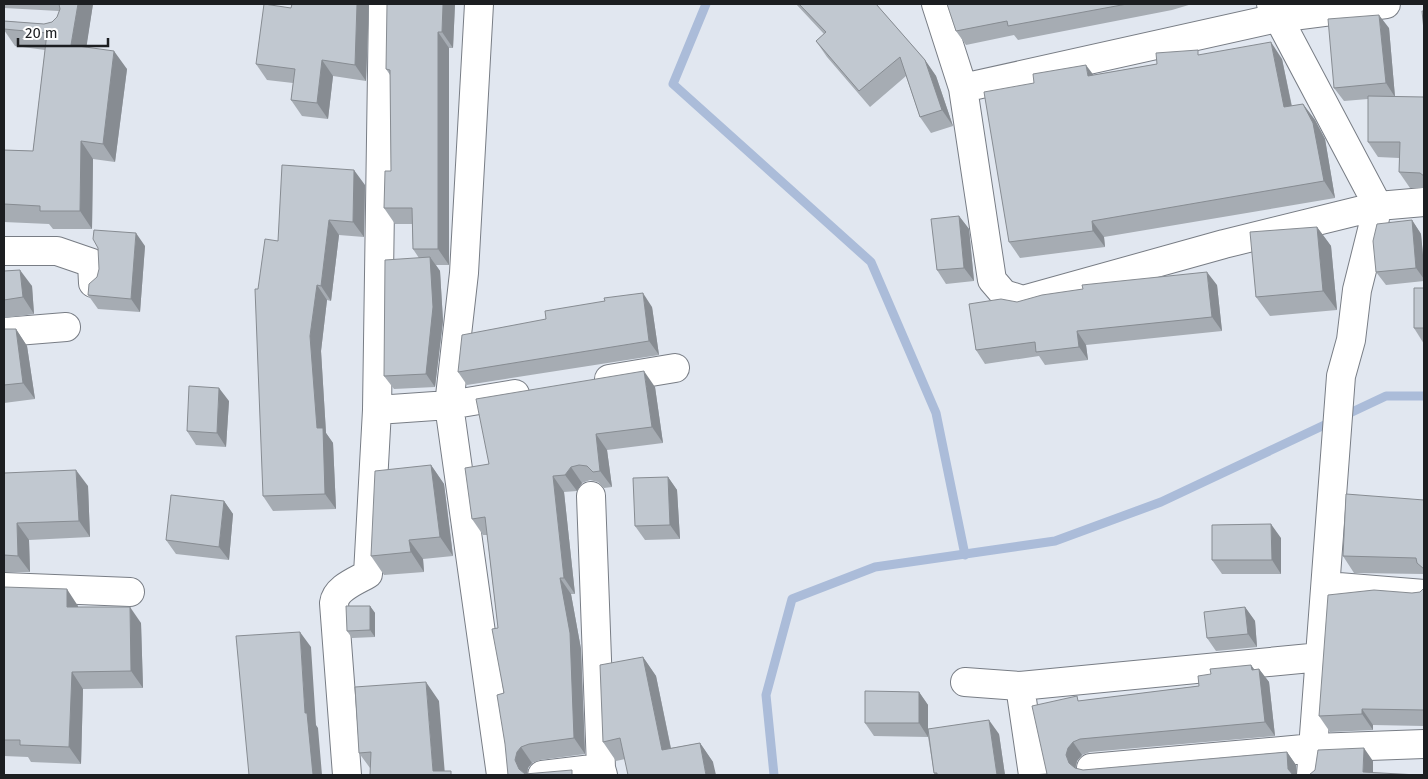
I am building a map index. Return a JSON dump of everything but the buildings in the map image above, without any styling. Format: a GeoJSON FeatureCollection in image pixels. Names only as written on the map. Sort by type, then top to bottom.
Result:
{"type":"FeatureCollection","features":[{"type":"Feature","properties":{"kind":"street"},"geometry":{"type":"LineString","coordinates":[[348,775],[334,603],[335,596],[339,592],[368,574],[377,410],[383,4]]}},
{"type":"Feature","properties":{"kind":"street"},"geometry":{"type":"LineString","coordinates":[[479,4],[464,273],[450,405],[501,775]]}},
{"type":"Feature","properties":{"kind":"street"},"geometry":{"type":"LineString","coordinates":[[936,4],[963,88],[992,280],[1004,294],[1023,300],[1224,244],[1378,206],[1424,202]]}},
{"type":"Feature","properties":{"kind":"street"},"geometry":{"type":"LineString","coordinates":[[963,88],[1274,11],[1386,4]]}},
{"type":"Feature","properties":{"kind":"street"},"geometry":{"type":"LineString","coordinates":[[1274,11],[1378,206],[1357,290],[1351,340],[1341,376],[1311,775]]}},
{"type":"Feature","properties":{"kind":"street"},"geometry":{"type":"LineString","coordinates":[[4,251],[57,251],[92,263],[93,283]]}},
{"type":"Feature","properties":{"kind":"street"},"geometry":{"type":"LineString","coordinates":[[4,332],[66,327]]}},
{"type":"Feature","properties":{"kind":"street"},"geometry":{"type":"LineString","coordinates":[[587,383],[675,368]]}},
{"type":"Feature","properties":{"kind":"street"},"geometry":{"type":"LineString","coordinates":[[377,410],[450,405],[538,391]]}},
{"type":"Feature","properties":{"kind":"street"},"geometry":{"type":"LineString","coordinates":[[542,775],[602,772],[591,496]]}},
{"type":"Feature","properties":{"kind":"street"},"geometry":{"type":"LineString","coordinates":[[1326,586],[1424,594]]}},
{"type":"Feature","properties":{"kind":"street"},"geometry":{"type":"LineString","coordinates":[[4,587],[130,592]]}},
{"type":"Feature","properties":{"kind":"street"},"geometry":{"type":"LineString","coordinates":[[965,682],[1020,686],[1321,657]]}},
{"type":"Feature","properties":{"kind":"street"},"geometry":{"type":"LineString","coordinates":[[1020,686],[1033,775]]}},
{"type":"Feature","properties":{"kind":"street"},"geometry":{"type":"LineString","coordinates":[[1091,768],[1314,748],[1424,744]]}},
{"type":"Feature","properties":{"kind":"waterway"},"geometry":{"type":"LineString","coordinates":[[706,4],[673,84],[871,262],[936,413],[965,555]]}},
{"type":"Feature","properties":{"kind":"waterway"},"geometry":{"type":"LineString","coordinates":[[774,775],[766,695],[792,599],[875,567],[1055,541],[1161,502],[1386,396],[1424,396]]}}]}
